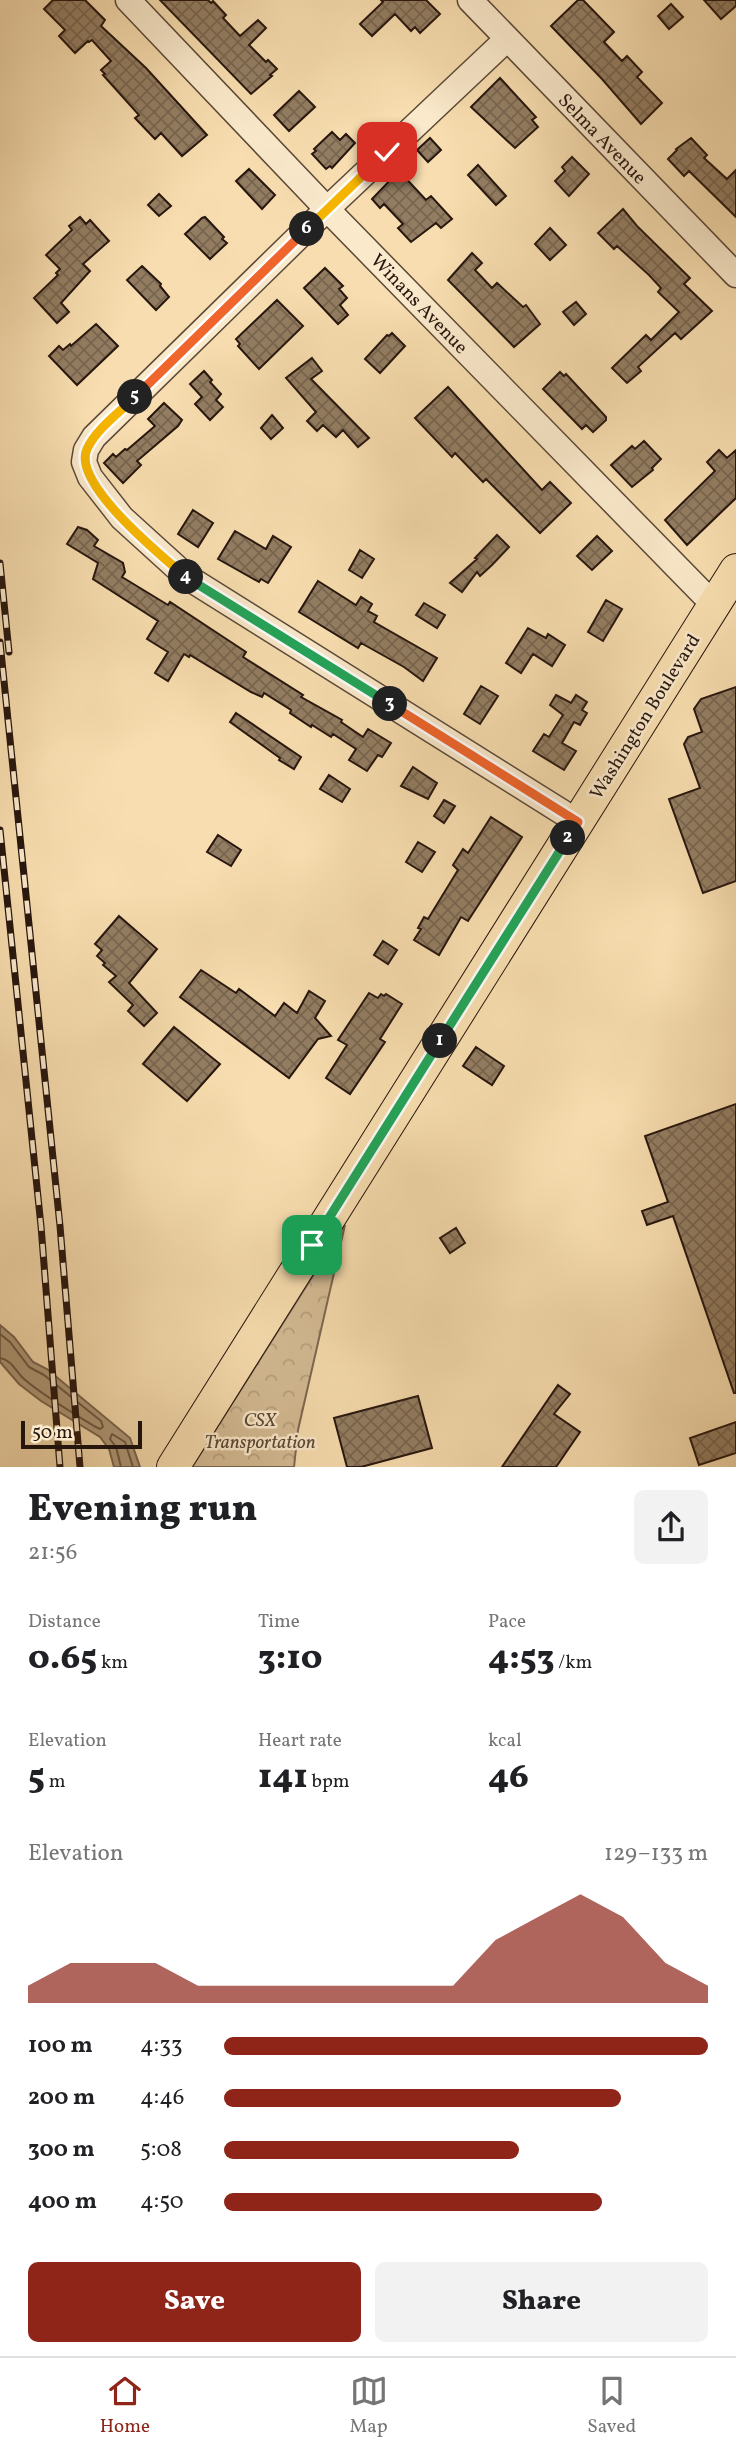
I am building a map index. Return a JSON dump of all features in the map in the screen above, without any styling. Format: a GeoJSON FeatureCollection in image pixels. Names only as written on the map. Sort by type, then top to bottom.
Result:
{"type":"FeatureCollection","features":[{"type":"Feature","properties":{"kind":"main road","name":"Washington Boulevard"},"geometry":{"type":"LineString","coordinates":[[173,1467],[736,570]]}},
{"type":"Feature","properties":{"kind":"street","name":"Winans Avenue"},"geometry":{"type":"LineString","coordinates":[[128,0],[327,209],[714,605]]}},
{"type":"Feature","properties":{"kind":"street","name":"Selma Avenue"},"geometry":{"type":"LineString","coordinates":[[470,0],[736,275]]}},
{"type":"Feature","properties":{"kind":"street"},"geometry":{"type":"LineString","coordinates":[[507,39],[327,209],[94,437],[86,450],[84,462],[90,477],[122,518],[187,577],[578,822]]}},
{"type":"Feature","properties":{"kind":"green space","name":"CSX Transportation"},"geometry":{"type":"Polygon","coordinates":[[[345,1225],[298,1430],[294,1467],[192,1467],[345,1225]]]}},
{"type":"Feature","properties":{"kind":"water"},"geometry":{"type":"Polygon","coordinates":[[[0,1325],[14,1337],[33,1362],[47,1369],[130,1438],[140,1467],[114,1467],[109,1449],[100,1437],[41,1401],[19,1384],[0,1362],[0,1325]]]}},
{"type":"Feature","properties":{"kind":"building"},"geometry":{"type":"Polygon","coordinates":[[[53,0],[85,0],[105,20],[101,26],[146,68],[207,135],[182,156],[161,133],[155,139],[135,118],[139,115],[103,75],[105,74],[101,70],[111,61],[92,40],[75,53],[59,36],[65,30],[44,9],[53,0]]]}},
{"type":"Feature","properties":{"kind":"building"},"geometry":{"type":"Polygon","coordinates":[[[160,0],[213,1],[226,15],[223,18],[240,36],[258,20],[266,28],[249,45],[277,69],[251,94],[160,0]]]}},
{"type":"Feature","properties":{"kind":"building"},"geometry":{"type":"Polygon","coordinates":[[[381,0],[426,0],[440,14],[420,33],[415,27],[411,31],[395,14],[372,36],[360,24],[383,2],[381,0]]]}},
{"type":"Feature","properties":{"kind":"building"},"geometry":{"type":"Polygon","coordinates":[[[578,0],[583,0],[614,32],[604,42],[622,61],[627,56],[642,72],[637,77],[662,103],[641,124],[551,26],[578,0]]]}},
{"type":"Feature","properties":{"kind":"building"},"geometry":{"type":"Polygon","coordinates":[[[704,0],[736,0],[736,6],[721,19],[704,0]]]}},
{"type":"Feature","properties":{"kind":"building"},"geometry":{"type":"Polygon","coordinates":[[[671,4],[683,17],[669,29],[658,16],[671,4]]]}},
{"type":"Feature","properties":{"kind":"building"},"geometry":{"type":"Polygon","coordinates":[[[500,78],[536,117],[532,120],[538,127],[515,148],[471,107],[500,78]]]}},
{"type":"Feature","properties":{"kind":"building"},"geometry":{"type":"Polygon","coordinates":[[[299,91],[315,107],[289,131],[274,115],[299,91]]]}},
{"type":"Feature","properties":{"kind":"building"},"geometry":{"type":"Polygon","coordinates":[[[332,132],[340,140],[346,134],[355,143],[332,168],[330,166],[326,169],[312,154],[332,132]]]}},
{"type":"Feature","properties":{"kind":"building"},"geometry":{"type":"Polygon","coordinates":[[[430,138],[441,150],[428,162],[417,150],[430,138]]]}},
{"type":"Feature","properties":{"kind":"building"},"geometry":{"type":"Polygon","coordinates":[[[691,138],[707,155],[704,158],[727,179],[736,170],[736,217],[689,171],[684,176],[668,159],[691,138]]]}},
{"type":"Feature","properties":{"kind":"building"},"geometry":{"type":"Polygon","coordinates":[[[572,157],[589,174],[569,196],[555,181],[565,171],[562,167],[572,157]]]}},
{"type":"Feature","properties":{"kind":"building"},"geometry":{"type":"Polygon","coordinates":[[[478,165],[506,196],[496,205],[468,175],[478,165]]]}},
{"type":"Feature","properties":{"kind":"building"},"geometry":{"type":"Polygon","coordinates":[[[249,169],[275,195],[262,209],[236,181],[249,169]]]}},
{"type":"Feature","properties":{"kind":"building"},"geometry":{"type":"Polygon","coordinates":[[[399,171],[426,200],[431,196],[452,219],[441,228],[436,223],[411,242],[398,228],[403,224],[384,204],[380,208],[372,199],[399,171]]]}},
{"type":"Feature","properties":{"kind":"building"},"geometry":{"type":"Polygon","coordinates":[[[159,194],[171,206],[159,216],[148,205],[159,194]]]}},
{"type":"Feature","properties":{"kind":"building"},"geometry":{"type":"Polygon","coordinates":[[[623,209],[690,278],[684,284],[712,311],[681,339],[675,333],[638,367],[641,371],[627,383],[612,368],[646,335],[651,340],[679,312],[658,292],[661,288],[649,275],[617,246],[614,249],[598,233],[623,209]]]}},
{"type":"Feature","properties":{"kind":"building"},"geometry":{"type":"Polygon","coordinates":[[[80,217],[86,224],[90,220],[109,241],[83,264],[90,271],[61,303],[69,312],[57,323],[34,298],[58,275],[56,273],[60,269],[46,255],[72,230],[69,226],[80,217]]]}},
{"type":"Feature","properties":{"kind":"building"},"geometry":{"type":"Polygon","coordinates":[[[205,217],[227,243],[210,259],[185,234],[205,217]]]}},
{"type":"Feature","properties":{"kind":"building"},"geometry":{"type":"Polygon","coordinates":[[[550,228],[566,245],[550,260],[535,244],[550,228]]]}},
{"type":"Feature","properties":{"kind":"building"},"geometry":{"type":"Polygon","coordinates":[[[472,253],[482,263],[475,270],[492,288],[497,283],[523,307],[526,305],[540,324],[514,347],[448,280],[472,253]]]}},
{"type":"Feature","properties":{"kind":"building"},"geometry":{"type":"Polygon","coordinates":[[[142,266],[161,284],[169,297],[156,310],[127,280],[142,266]]]}},
{"type":"Feature","properties":{"kind":"building"},"geometry":{"type":"Polygon","coordinates":[[[325,268],[343,286],[339,289],[347,298],[340,305],[348,315],[338,324],[304,288],[325,268]]]}},
{"type":"Feature","properties":{"kind":"building"},"geometry":{"type":"Polygon","coordinates":[[[277,300],[303,326],[259,369],[238,346],[240,344],[236,339],[277,300]]]}},
{"type":"Feature","properties":{"kind":"building"},"geometry":{"type":"Polygon","coordinates":[[[576,302],[586,314],[574,325],[563,312],[576,302]]]}},
{"type":"Feature","properties":{"kind":"building"},"geometry":{"type":"Polygon","coordinates":[[[96,324],[118,346],[77,385],[49,356],[59,346],[63,350],[70,344],[71,346],[96,324]]]}},
{"type":"Feature","properties":{"kind":"building"},"geometry":{"type":"Polygon","coordinates":[[[392,333],[405,346],[380,373],[365,359],[392,333]]]}},
{"type":"Feature","properties":{"kind":"building"},"geometry":{"type":"Polygon","coordinates":[[[312,358],[322,371],[311,379],[369,438],[358,447],[343,430],[336,437],[323,425],[317,431],[307,421],[316,412],[286,378],[312,358]]]}},
{"type":"Feature","properties":{"kind":"building"},"geometry":{"type":"Polygon","coordinates":[[[204,371],[221,394],[216,400],[223,407],[210,420],[195,404],[202,397],[190,384],[204,371]]]}},
{"type":"Feature","properties":{"kind":"building"},"geometry":{"type":"Polygon","coordinates":[[[560,372],[564,376],[566,374],[606,417],[593,432],[586,425],[582,429],[543,389],[560,372]]]}},
{"type":"Feature","properties":{"kind":"building"},"geometry":{"type":"Polygon","coordinates":[[[448,387],[542,490],[550,482],[571,503],[540,533],[486,479],[483,482],[455,453],[452,457],[415,418],[448,387]]]}},
{"type":"Feature","properties":{"kind":"building"},"geometry":{"type":"Polygon","coordinates":[[[164,403],[182,420],[137,461],[141,465],[123,483],[104,463],[113,454],[116,457],[127,450],[155,426],[148,419],[164,403]]]}},
{"type":"Feature","properties":{"kind":"building"},"geometry":{"type":"Polygon","coordinates":[[[272,415],[283,428],[271,439],[261,428],[272,415]]]}},
{"type":"Feature","properties":{"kind":"building"},"geometry":{"type":"Polygon","coordinates":[[[644,441],[661,459],[653,470],[632,487],[611,465],[632,446],[635,449],[644,441]]]}},
{"type":"Feature","properties":{"kind":"building"},"geometry":{"type":"Polygon","coordinates":[[[719,450],[727,458],[736,450],[736,498],[687,545],[665,520],[715,471],[707,462],[719,450]]]}},
{"type":"Feature","properties":{"kind":"building"},"geometry":{"type":"Polygon","coordinates":[[[193,510],[213,523],[198,547],[178,534],[193,510]]]}},
{"type":"Feature","properties":{"kind":"building"},"geometry":{"type":"Polygon","coordinates":[[[78,527],[87,530],[98,540],[94,546],[123,563],[125,572],[122,577],[168,605],[170,602],[246,652],[243,657],[303,695],[301,697],[342,720],[341,722],[363,737],[368,729],[391,743],[382,757],[378,755],[367,771],[349,760],[356,749],[333,734],[331,737],[312,725],[311,727],[264,693],[262,697],[251,692],[190,655],[189,657],[184,654],[168,681],[155,673],[168,652],[147,639],[158,621],[93,579],[98,563],[67,544],[78,527]]]}},
{"type":"Feature","properties":{"kind":"building"},"geometry":{"type":"Polygon","coordinates":[[[235,531],[266,549],[273,536],[291,547],[268,583],[261,579],[259,582],[218,559],[235,531]]]}},
{"type":"Feature","properties":{"kind":"building"},"geometry":{"type":"Polygon","coordinates":[[[497,535],[509,547],[492,565],[480,576],[477,572],[462,592],[450,583],[477,559],[475,558],[497,535]]]}},
{"type":"Feature","properties":{"kind":"building"},"geometry":{"type":"Polygon","coordinates":[[[597,536],[612,551],[592,570],[577,556],[597,536]]]}},
{"type":"Feature","properties":{"kind":"building"},"geometry":{"type":"Polygon","coordinates":[[[360,550],[374,559],[362,578],[349,570],[360,550]]]}},
{"type":"Feature","properties":{"kind":"building"},"geometry":{"type":"Polygon","coordinates":[[[318,581],[356,605],[361,597],[372,604],[368,611],[377,616],[374,622],[437,658],[423,681],[361,643],[358,648],[299,612],[318,581]]]}},
{"type":"Feature","properties":{"kind":"building"},"geometry":{"type":"Polygon","coordinates":[[[606,600],[622,609],[603,641],[588,632],[606,600]]]}},
{"type":"Feature","properties":{"kind":"building"},"geometry":{"type":"Polygon","coordinates":[[[424,603],[445,615],[437,628],[416,615],[424,603]]]}},
{"type":"Feature","properties":{"kind":"building"},"geometry":{"type":"Polygon","coordinates":[[[528,628],[546,638],[548,634],[565,645],[552,666],[533,654],[521,673],[506,663],[528,628]]]}},
{"type":"Feature","properties":{"kind":"building"},"geometry":{"type":"Polygon","coordinates":[[[481,686],[498,696],[480,724],[464,714],[481,686]]]}},
{"type":"Feature","properties":{"kind":"building"},"geometry":{"type":"Polygon","coordinates":[[[736,687],[736,881],[703,893],[669,799],[700,788],[684,744],[688,737],[702,732],[694,709],[701,699],[736,687]]]}},
{"type":"Feature","properties":{"kind":"building"},"geometry":{"type":"Polygon","coordinates":[[[556,695],[571,703],[576,695],[587,702],[582,710],[587,713],[580,725],[574,722],[562,743],[576,751],[564,770],[533,751],[544,734],[549,737],[563,715],[550,705],[556,695]]]}},
{"type":"Feature","properties":{"kind":"building"},"geometry":{"type":"Polygon","coordinates":[[[236,713],[301,757],[294,769],[230,722],[236,713]]]}},
{"type":"Feature","properties":{"kind":"building"},"geometry":{"type":"Polygon","coordinates":[[[413,767],[437,783],[428,799],[401,786],[413,767]]]}},
{"type":"Feature","properties":{"kind":"building"},"geometry":{"type":"Polygon","coordinates":[[[329,775],[350,789],[342,802],[320,789],[329,775]]]}},
{"type":"Feature","properties":{"kind":"building"},"geometry":{"type":"Polygon","coordinates":[[[444,800],[455,806],[444,823],[434,816],[444,800]]]}},
{"type":"Feature","properties":{"kind":"building"},"geometry":{"type":"Polygon","coordinates":[[[491,817],[522,837],[468,921],[461,917],[439,955],[414,940],[421,929],[418,928],[424,917],[428,919],[458,870],[453,865],[463,849],[468,853],[491,817]]]}},
{"type":"Feature","properties":{"kind":"building"},"geometry":{"type":"Polygon","coordinates":[[[218,835],[241,850],[231,866],[207,852],[218,835]]]}},
{"type":"Feature","properties":{"kind":"building"},"geometry":{"type":"Polygon","coordinates":[[[418,842],[435,852],[422,872],[406,862],[418,842]]]}},
{"type":"Feature","properties":{"kind":"building"},"geometry":{"type":"Polygon","coordinates":[[[119,916],[157,949],[129,983],[157,1013],[144,1026],[128,1011],[133,1005],[109,982],[116,976],[97,956],[102,950],[95,944],[119,916]]]}},
{"type":"Feature","properties":{"kind":"building"},"geometry":{"type":"Polygon","coordinates":[[[383,941],[397,950],[388,964],[374,955],[383,941]]]}},
{"type":"Feature","properties":{"kind":"building"},"geometry":{"type":"Polygon","coordinates":[[[201,970],[236,993],[239,989],[275,1016],[284,1003],[297,1013],[309,991],[325,1001],[315,1018],[331,1036],[318,1039],[289,1078],[180,997],[201,970]]]}},
{"type":"Feature","properties":{"kind":"building"},"geometry":{"type":"Polygon","coordinates":[[[369,993],[378,998],[381,994],[386,994],[402,1004],[380,1039],[385,1042],[350,1094],[326,1078],[347,1045],[338,1040],[369,993]]]}},
{"type":"Feature","properties":{"kind":"building"},"geometry":{"type":"Polygon","coordinates":[[[174,1027],[220,1064],[187,1101],[143,1064],[174,1027]]]}},
{"type":"Feature","properties":{"kind":"building"},"geometry":{"type":"Polygon","coordinates":[[[476,1047],[504,1066],[492,1085],[463,1066],[476,1047]]]}},
{"type":"Feature","properties":{"kind":"building"},"geometry":{"type":"Polygon","coordinates":[[[736,1104],[734,1393],[673,1216],[647,1225],[642,1211],[668,1202],[645,1136],[736,1104]]]}},
{"type":"Feature","properties":{"kind":"building"},"geometry":{"type":"Polygon","coordinates":[[[456,1228],[465,1243],[450,1253],[440,1238],[456,1228]]]}},
{"type":"Feature","properties":{"kind":"building"},"geometry":{"type":"Polygon","coordinates":[[[558,1385],[570,1394],[554,1414],[580,1432],[556,1467],[502,1467],[558,1385]]]}},
{"type":"Feature","properties":{"kind":"building"},"geometry":{"type":"Polygon","coordinates":[[[418,1396],[432,1448],[361,1467],[347,1467],[334,1418],[418,1396]]]}},
{"type":"Feature","properties":{"kind":"building"},"geometry":{"type":"Polygon","coordinates":[[[736,1422],[736,1453],[699,1465],[690,1438],[736,1422]]]}},
{"type":"Feature","properties":{"kind":"railway"},"geometry":{"type":"LineString","coordinates":[[0,563],[9,652]]}},
{"type":"Feature","properties":{"kind":"railway"},"geometry":{"type":"LineString","coordinates":[[0,642],[60,1226],[80,1467]]}},
{"type":"Feature","properties":{"kind":"railway"},"geometry":{"type":"LineString","coordinates":[[0,830],[41,1226],[60,1467]]}},
{"type":"Feature","properties":{"kind":"route"},"geometry":{"type":"LineString","coordinates":[[312,1245],[578,822],[187,577],[122,518],[100,492],[84,462],[86,450],[94,437],[387,152]]}}]}
